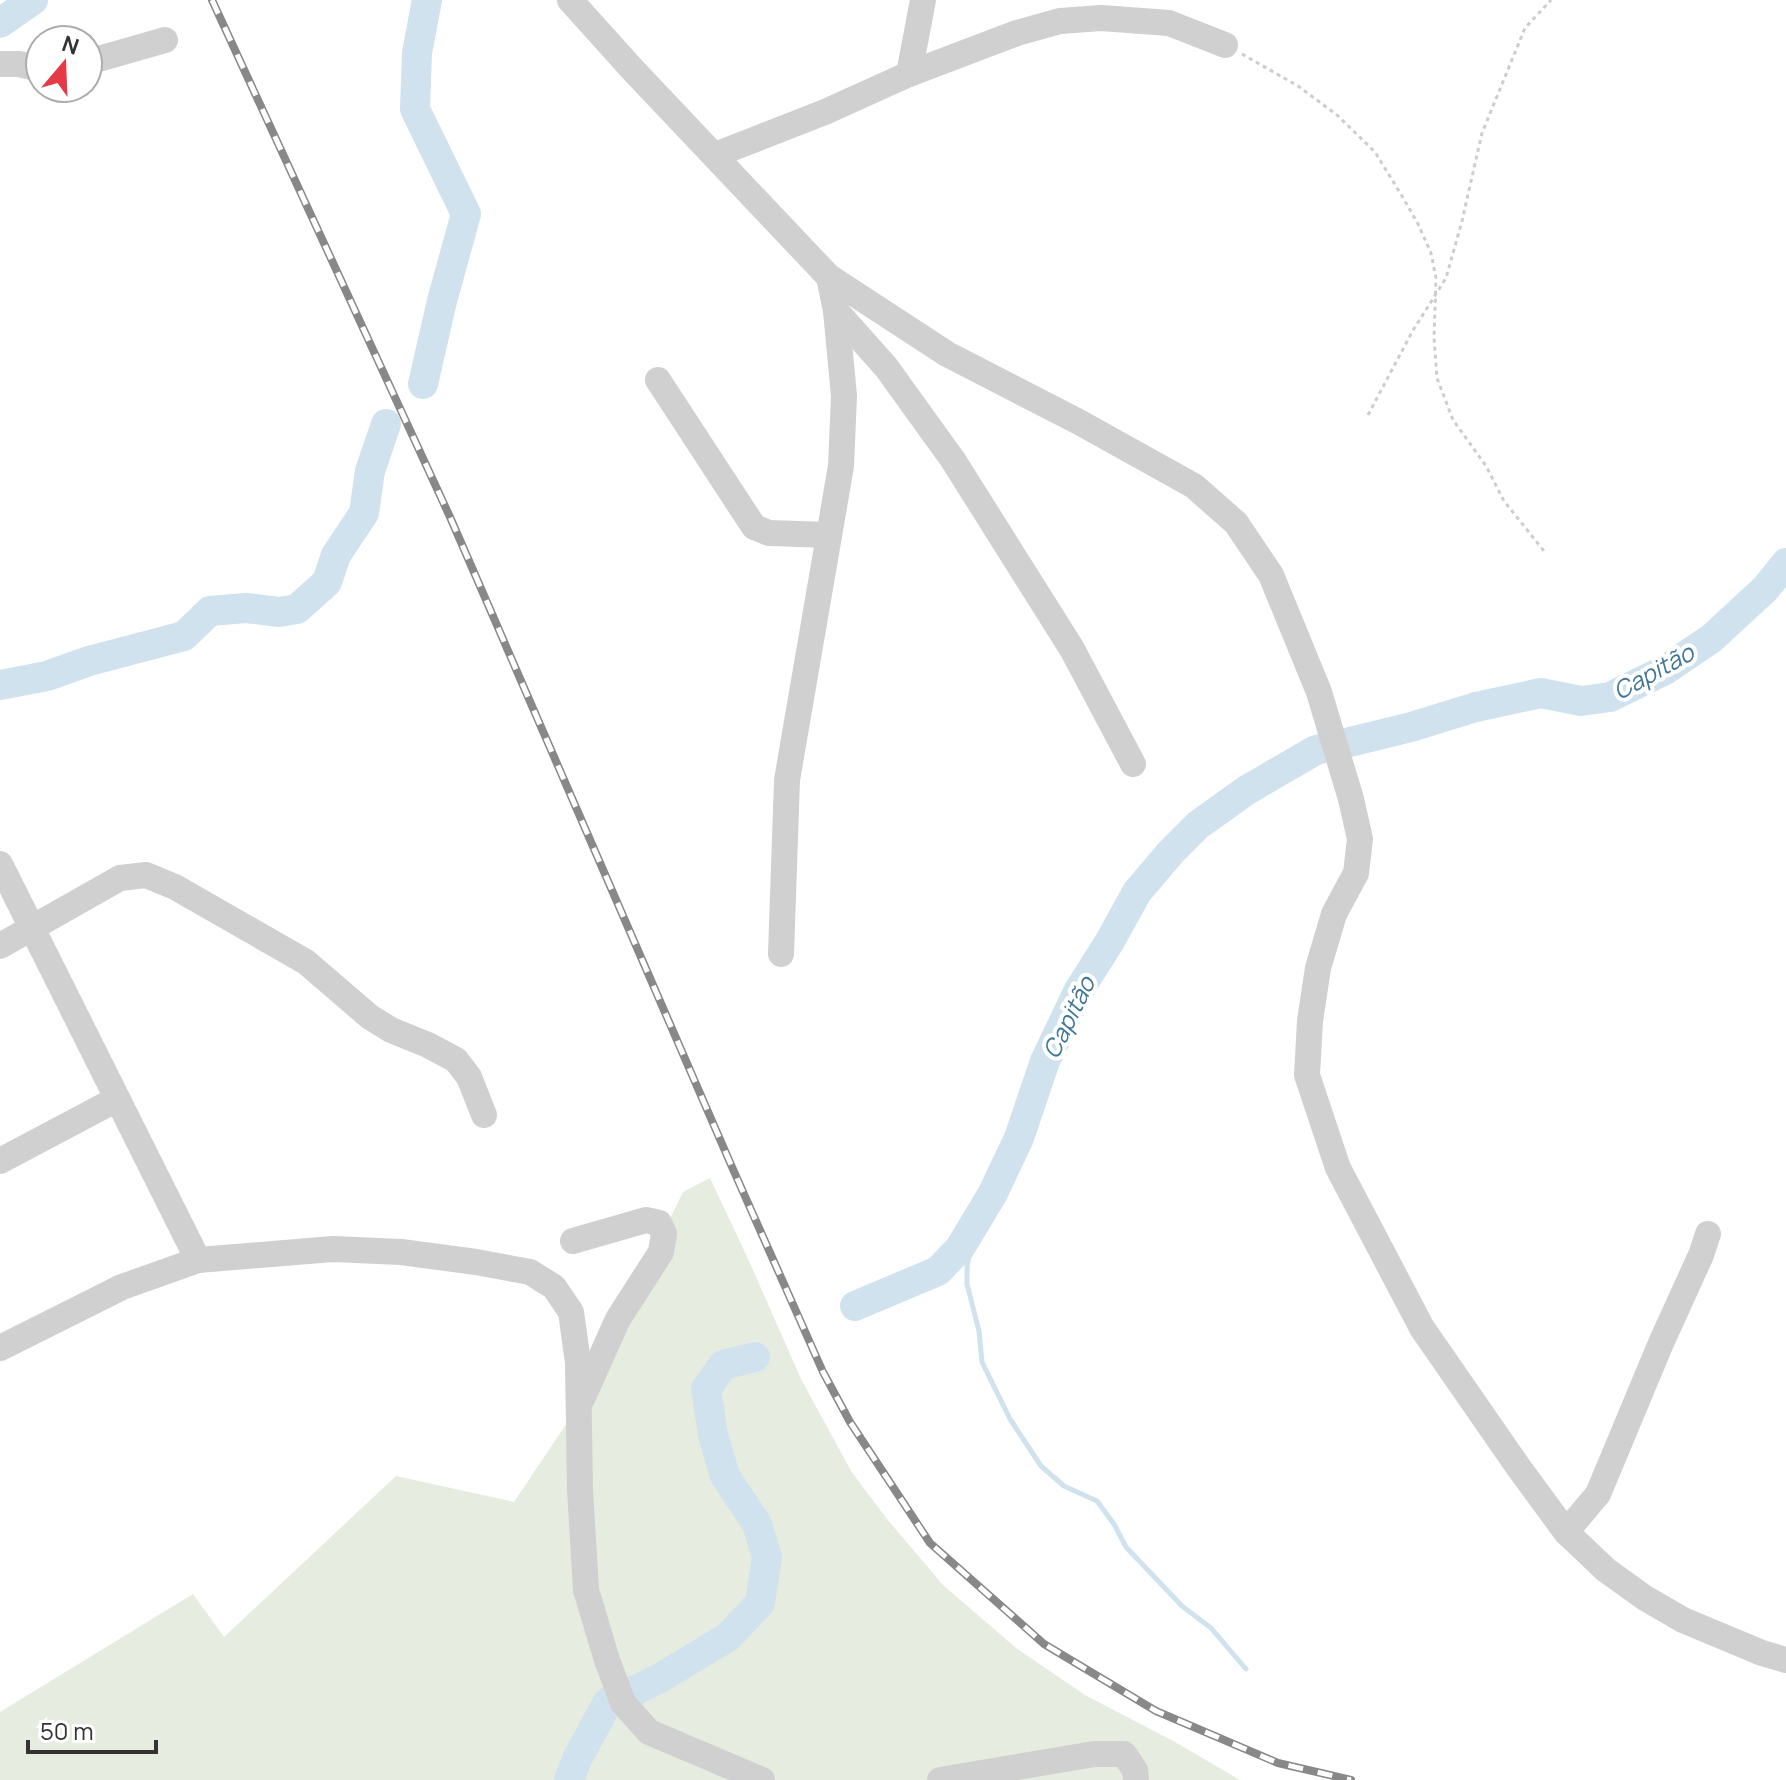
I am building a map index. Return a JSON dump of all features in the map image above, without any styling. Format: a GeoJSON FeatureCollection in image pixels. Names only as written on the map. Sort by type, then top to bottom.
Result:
{"type":"FeatureCollection","features":[{"type":"Feature","properties":{"kind":"street"},"geometry":{"type":"LineString","coordinates":[[570,0],[829,277],[947,354],[1194,486],[1236,523],[1271,575],[1319,692],[1360,839],[1356,873],[1334,914],[1318,968],[1310,1021],[1307,1075],[1338,1168],[1422,1328],[1566,1532],[1606,1570],[1645,1598],[1683,1620],[1786,1660]]}},
{"type":"Feature","properties":{"kind":"street"},"geometry":{"type":"LineString","coordinates":[[909,74],[923,0]]}},
{"type":"Feature","properties":{"kind":"street"},"geometry":{"type":"LineString","coordinates":[[715,155],[825,112],[909,74],[1017,33],[1060,21],[1101,18],[1169,23],[1225,45]]}},
{"type":"Feature","properties":{"kind":"street"},"geometry":{"type":"LineString","coordinates":[[104,57],[165,40]]}},
{"type":"Feature","properties":{"kind":"street"},"geometry":{"type":"LineString","coordinates":[[0,64],[24,65]]}},
{"type":"Feature","properties":{"kind":"street"},"geometry":{"type":"LineString","coordinates":[[781,954],[787,780],[841,466],[844,396],[836,311],[829,277]]}},
{"type":"Feature","properties":{"kind":"street"},"geometry":{"type":"LineString","coordinates":[[836,311],[886,367],[953,460],[1072,649],[1133,764]]}},
{"type":"Feature","properties":{"kind":"street"},"geometry":{"type":"LineString","coordinates":[[658,380],[754,527],[769,533],[829,535]]}},
{"type":"Feature","properties":{"kind":"street"},"geometry":{"type":"LineString","coordinates":[[0,864],[198,1260]]}},
{"type":"Feature","properties":{"kind":"street"},"geometry":{"type":"LineString","coordinates":[[0,946],[120,878],[146,875],[175,887],[306,962],[370,1017],[391,1030],[456,1060],[469,1077],[484,1115]]}},
{"type":"Feature","properties":{"kind":"street"},"geometry":{"type":"LineString","coordinates":[[0,1161],[117,1099]]}},
{"type":"Feature","properties":{"kind":"street"},"geometry":{"type":"LineString","coordinates":[[573,1241],[646,1220],[659,1223],[664,1234],[661,1252],[618,1319],[579,1405]]}},
{"type":"Feature","properties":{"kind":"street"},"geometry":{"type":"LineString","coordinates":[[1566,1532],[1598,1494],[1708,1234]]}},
{"type":"Feature","properties":{"kind":"street"},"geometry":{"type":"LineString","coordinates":[[0,1348],[122,1287],[198,1260],[333,1249],[401,1252],[530,1272],[554,1287],[571,1312],[578,1363],[580,1489],[586,1590],[623,1703],[649,1732],[762,1780]]}},
{"type":"Feature","properties":{"kind":"street"},"geometry":{"type":"LineString","coordinates":[[940,1780],[1094,1754],[1124,1754],[1135,1770],[1136,1780]]}},
{"type":"Feature","properties":{"kind":"path"},"geometry":{"type":"LineString","coordinates":[[1368,415],[1405,344],[1446,278],[1482,133],[1501,82],[1525,28],[1551,0]]}},
{"type":"Feature","properties":{"kind":"path"},"geometry":{"type":"LineString","coordinates":[[1225,45],[1298,86],[1337,115],[1375,152],[1418,224],[1431,253],[1436,278],[1434,338],[1437,378],[1453,420],[1486,466],[1504,501],[1544,551]]}},
{"type":"Feature","properties":{"kind":"shaded area"},"geometry":{"type":"Polygon","coordinates":[[[710,1178],[801,1379],[851,1471],[943,1585],[1016,1648],[1085,1695],[1240,1780],[0,1780],[0,1712],[193,1594],[224,1637],[396,1476],[514,1502],[579,1405],[683,1192],[710,1178]]]}},
{"type":"Feature","properties":{"kind":"waterway"},"geometry":{"type":"LineString","coordinates":[[0,23],[33,0]]}},
{"type":"Feature","properties":{"kind":"waterway"},"geometry":{"type":"LineString","coordinates":[[423,384],[466,214],[415,109],[417,53],[427,0]]}},
{"type":"Feature","properties":{"kind":"waterway"},"geometry":{"type":"LineString","coordinates":[[0,685],[47,676],[89,661],[184,636],[210,611],[246,608],[279,612],[297,609],[327,582],[336,555],[364,513],[370,471],[386,424]]}},
{"type":"Feature","properties":{"kind":"waterway","name":"Capitão"},"geometry":{"type":"LineString","coordinates":[[1350,742],[1476,707],[1541,693],[1581,701],[1610,697],[1665,670],[1712,638],[1766,588],[1786,563]]}},
{"type":"Feature","properties":{"kind":"waterway","name":"Capitão"},"geometry":{"type":"LineString","coordinates":[[855,1306],[938,1271],[960,1248],[993,1193],[1019,1138],[1045,1061],[1079,990],[1137,892],[1198,825],[1247,790],[1320,749]]}},
{"type":"Feature","properties":{"kind":"waterway"},"geometry":{"type":"LineString","coordinates":[[976,1221],[967,1266],[967,1284],[979,1331],[982,1362],[1010,1419],[1041,1466],[1064,1486],[1097,1501],[1126,1547],[1182,1606],[1211,1628],[1246,1669]]}},
{"type":"Feature","properties":{"kind":"waterway","name":"Capitão"},"geometry":{"type":"LineString","coordinates":[[634,1691],[728,1637],[760,1603],[767,1557],[757,1524],[725,1476],[713,1435],[706,1389],[723,1365],[755,1357]]}},
{"type":"Feature","properties":{"kind":"waterway","name":"Capitão"},"geometry":{"type":"LineString","coordinates":[[569,1780],[608,1702]]}},
{"type":"Feature","properties":{"kind":"railway"},"geometry":{"type":"LineString","coordinates":[[212,0],[450,517],[732,1167],[823,1372],[850,1422],[930,1543],[1044,1644],[1156,1711],[1278,1763],[1351,1780]]}}]}
